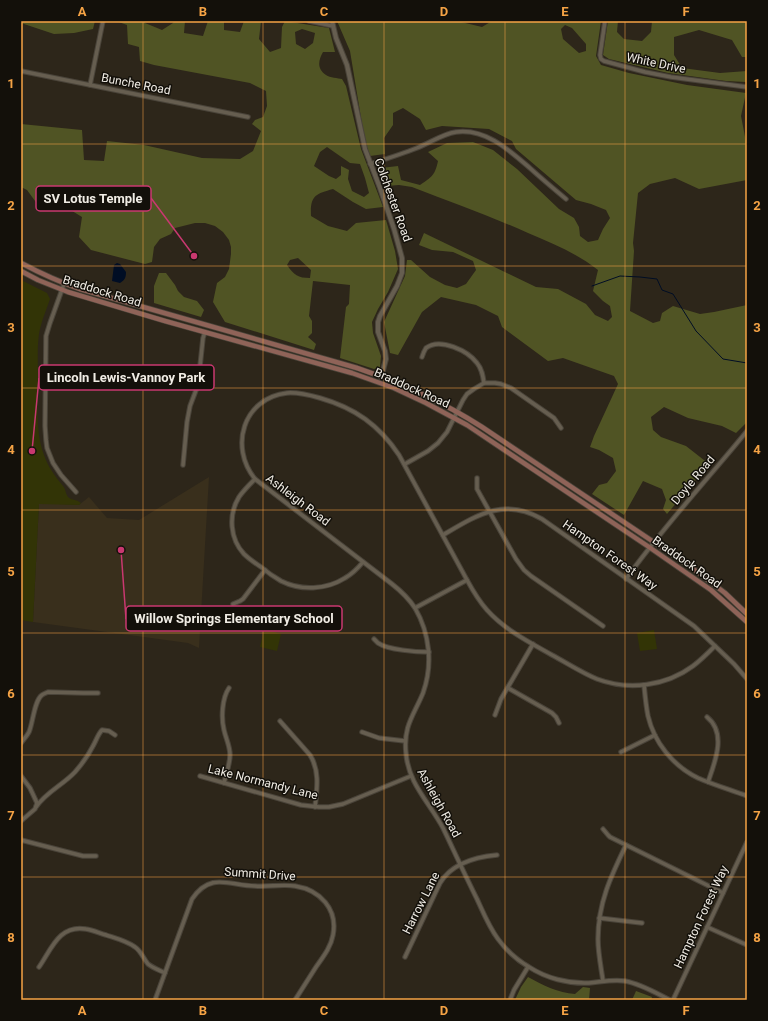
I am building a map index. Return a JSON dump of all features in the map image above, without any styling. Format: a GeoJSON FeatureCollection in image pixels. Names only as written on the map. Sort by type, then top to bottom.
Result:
{"type":"FeatureCollection","features":[{"type":"Feature","properties":{"kind":"main road","name":"Braddock Road"},"geometry":{"type":"LineString","coordinates":[[21,263],[64,284],[339,363],[381,376],[409,388],[457,412],[496,436],[705,578],[726,594],[747,614]]}},
{"type":"Feature","properties":{"kind":"main road","name":"Braddock Road"},"geometry":{"type":"LineString","coordinates":[[21,271],[62,290],[342,370],[379,382],[407,394],[455,418],[650,547],[711,590],[747,622]]}},
{"type":"Feature","properties":{"kind":"street"},"geometry":{"type":"LineString","coordinates":[[90,85],[103,21]]}},
{"type":"Feature","properties":{"kind":"street"},"geometry":{"type":"LineString","coordinates":[[309,21],[332,23]]}},
{"type":"Feature","properties":{"kind":"street","name":"White Drive"},"geometry":{"type":"LineString","coordinates":[[605,21],[600,55],[601,59],[604,61],[671,77],[747,87]]}},
{"type":"Feature","properties":{"kind":"street","name":"Colchester Road"},"geometry":{"type":"LineString","coordinates":[[332,23],[336,38],[347,65],[363,143],[394,229],[403,263],[402,273],[397,286],[378,322],[378,332],[385,351],[386,359],[379,382]]}},
{"type":"Feature","properties":{"kind":"street","name":"Bunche Road"},"geometry":{"type":"LineString","coordinates":[[21,71],[248,117]]}},
{"type":"Feature","properties":{"kind":"street"},"geometry":{"type":"LineString","coordinates":[[370,164],[412,150],[436,138],[451,133],[468,132],[480,134],[495,140],[512,152],[566,199]]}},
{"type":"Feature","properties":{"kind":"street"},"geometry":{"type":"LineString","coordinates":[[64,284],[46,336],[45,433],[47,448],[53,463],[76,492]]}},
{"type":"Feature","properties":{"kind":"street"},"geometry":{"type":"LineString","coordinates":[[183,465],[187,422],[190,406],[198,385],[205,332]]}},
{"type":"Feature","properties":{"kind":"street"},"geometry":{"type":"LineString","coordinates":[[422,356],[425,350],[433,346],[441,344],[453,347],[466,353],[476,362],[482,371],[484,384]]}},
{"type":"Feature","properties":{"kind":"street"},"geometry":{"type":"LineString","coordinates":[[404,464],[428,451],[438,443],[447,432],[467,394],[484,384],[495,383],[511,388],[554,418],[561,428]]}},
{"type":"Feature","properties":{"kind":"street","name":"Ashleigh Road"},"geometry":{"type":"LineString","coordinates":[[670,1000],[631,983],[617,980],[583,983],[563,981],[545,975],[528,967],[508,951],[497,938],[488,924],[442,826],[416,786],[411,776],[406,758],[405,741],[410,721],[425,687],[428,672],[429,652],[426,636],[423,625],[415,608],[400,591],[255,480],[246,465],[242,454],[242,442],[245,425],[250,415],[262,403],[272,397],[285,393],[306,394],[331,401],[356,412],[368,420],[393,446],[467,580],[479,600],[493,617],[510,631],[599,680],[621,685],[644,685],[664,681],[683,673],[699,661],[714,646]]}},
{"type":"Feature","properties":{"kind":"street","name":"Doyle Road"},"geometry":{"type":"LineString","coordinates":[[626,579],[653,542],[747,431]]}},
{"type":"Feature","properties":{"kind":"street"},"geometry":{"type":"LineString","coordinates":[[477,478],[477,489],[516,559],[524,570],[602,626]]}},
{"type":"Feature","properties":{"kind":"street"},"geometry":{"type":"LineString","coordinates":[[255,480],[241,494],[236,502],[232,514],[232,527],[235,539],[241,550],[265,570],[287,584],[305,588],[320,587],[332,584],[345,578],[363,562]]}},
{"type":"Feature","properties":{"kind":"street","name":"Hampton Forest Way"},"geometry":{"type":"LineString","coordinates":[[443,535],[481,514],[498,509],[512,509],[535,515],[694,626],[734,664],[747,679]]}},
{"type":"Feature","properties":{"kind":"street"},"geometry":{"type":"LineString","coordinates":[[233,604],[243,599],[265,570]]}},
{"type":"Feature","properties":{"kind":"street"},"geometry":{"type":"LineString","coordinates":[[415,608],[467,580]]}},
{"type":"Feature","properties":{"kind":"street"},"geometry":{"type":"LineString","coordinates":[[374,638],[384,646],[406,651],[429,652]]}},
{"type":"Feature","properties":{"kind":"street"},"geometry":{"type":"LineString","coordinates":[[495,715],[532,644]]}},
{"type":"Feature","properties":{"kind":"street"},"geometry":{"type":"LineString","coordinates":[[644,685],[651,727],[664,750],[676,763],[691,774],[708,782],[747,796]]}},
{"type":"Feature","properties":{"kind":"street"},"geometry":{"type":"LineString","coordinates":[[224,783],[230,755],[229,746],[223,729],[222,718],[224,699],[229,688]]}},
{"type":"Feature","properties":{"kind":"street"},"geometry":{"type":"LineString","coordinates":[[508,688],[552,713],[560,723]]}},
{"type":"Feature","properties":{"kind":"street"},"geometry":{"type":"LineString","coordinates":[[21,743],[30,731],[36,707],[43,694],[48,692],[98,693]]}},
{"type":"Feature","properties":{"kind":"street"},"geometry":{"type":"LineString","coordinates":[[707,717],[715,726],[718,742],[716,758],[708,782]]}},
{"type":"Feature","properties":{"kind":"street"},"geometry":{"type":"LineString","coordinates":[[280,721],[310,755],[316,766],[317,778],[315,807]]}},
{"type":"Feature","properties":{"kind":"street"},"geometry":{"type":"LineString","coordinates":[[21,821],[32,812],[43,798],[67,780],[78,769],[91,751],[102,730],[109,731],[115,735]]}},
{"type":"Feature","properties":{"kind":"street"},"geometry":{"type":"LineString","coordinates":[[362,732],[379,738],[405,741]]}},
{"type":"Feature","properties":{"kind":"street"},"geometry":{"type":"LineString","coordinates":[[621,752],[655,735]]}},
{"type":"Feature","properties":{"kind":"street"},"geometry":{"type":"LineString","coordinates":[[21,776],[28,784],[35,797],[37,803],[36,807]]}},
{"type":"Feature","properties":{"kind":"street","name":"Lake Normandy Lane"},"geometry":{"type":"LineString","coordinates":[[200,776],[315,807],[329,807],[343,804],[411,776]]}},
{"type":"Feature","properties":{"kind":"street"},"geometry":{"type":"LineString","coordinates":[[603,829],[610,837],[626,846],[723,893]]}},
{"type":"Feature","properties":{"kind":"street"},"geometry":{"type":"LineString","coordinates":[[21,840],[83,856],[96,856]]}},
{"type":"Feature","properties":{"kind":"street","name":"Hampton Forest Way"},"geometry":{"type":"LineString","coordinates":[[673,1000],[747,842]]}},
{"type":"Feature","properties":{"kind":"street"},"geometry":{"type":"LineString","coordinates":[[603,981],[598,945],[599,918],[607,886],[626,846]]}},
{"type":"Feature","properties":{"kind":"street"},"geometry":{"type":"LineString","coordinates":[[460,864],[477,858],[497,855]]}},
{"type":"Feature","properties":{"kind":"street","name":"Harrow Lane"},"geometry":{"type":"LineString","coordinates":[[405,957],[442,879],[460,864]]}},
{"type":"Feature","properties":{"kind":"street","name":"Summit Drive"},"geometry":{"type":"LineString","coordinates":[[155,1000],[190,903],[203,887],[218,882],[230,882],[251,886],[287,885],[300,887],[316,894],[328,904],[332,913],[334,930],[332,939],[327,951],[294,1000]]}},
{"type":"Feature","properties":{"kind":"street"},"geometry":{"type":"LineString","coordinates":[[599,918],[642,923]]}},
{"type":"Feature","properties":{"kind":"street"},"geometry":{"type":"LineString","coordinates":[[707,927],[747,946]]}},
{"type":"Feature","properties":{"kind":"street"},"geometry":{"type":"LineString","coordinates":[[39,967],[58,937],[70,930],[82,928],[132,945],[149,964],[165,973]]}},
{"type":"Feature","properties":{"kind":"street"},"geometry":{"type":"LineString","coordinates":[[510,1000],[514,990],[528,967]]}},
{"type":"Feature","properties":{"kind":"shaded area"},"geometry":{"type":"Polygon","coordinates":[[[21,280],[47,293],[50,299],[41,325],[38,345],[38,427],[41,446],[48,464],[64,487],[68,497],[81,503],[79,505],[39,504],[33,622],[21,620],[21,280]]]}},
{"type":"Feature","properties":{"kind":"shaded area"},"geometry":{"type":"Polygon","coordinates":[[[209,477],[199,648],[188,643],[33,622],[39,503],[79,505],[89,497],[107,518],[139,520],[209,477]]]}},
{"type":"Feature","properties":{"kind":"shaded area"},"geometry":{"type":"Polygon","coordinates":[[[264,629],[281,634],[277,651],[260,647],[264,629]]]}},
{"type":"Feature","properties":{"kind":"shaded area"},"geometry":{"type":"Polygon","coordinates":[[[654,630],[657,649],[640,651],[637,633],[654,630]]]}},
{"type":"Feature","properties":{"kind":"green space"},"geometry":{"type":"Polygon","coordinates":[[[21,21],[95,21],[93,29],[74,33],[54,34],[21,23],[21,21]]]}},
{"type":"Feature","properties":{"kind":"green space"},"geometry":{"type":"Polygon","coordinates":[[[116,21],[145,21],[145,23],[162,30],[174,21],[185,21],[184,33],[203,36],[208,21],[224,21],[224,30],[240,32],[244,21],[261,21],[259,39],[270,52],[281,48],[282,27],[285,21],[329,28],[335,52],[323,52],[319,65],[323,73],[328,76],[342,79],[346,86],[361,149],[383,207],[366,209],[333,189],[318,194],[315,197],[311,204],[311,216],[328,226],[347,231],[356,223],[386,220],[395,251],[398,269],[372,322],[373,333],[381,356],[380,367],[374,369],[340,358],[346,307],[349,304],[350,285],[313,281],[309,316],[312,321],[312,333],[308,337],[316,344],[314,350],[225,322],[213,302],[217,283],[225,277],[229,269],[231,247],[229,240],[223,232],[215,226],[205,223],[195,223],[175,228],[171,234],[160,239],[154,247],[152,262],[145,264],[91,250],[79,237],[82,217],[64,206],[38,205],[27,190],[21,187],[21,124],[82,130],[84,160],[104,161],[107,141],[144,145],[202,158],[240,159],[253,151],[261,131],[252,124],[255,120],[263,117],[267,106],[266,91],[250,83],[140,61],[139,47],[128,44],[127,25],[116,21]],[[302,29],[295,32],[296,44],[305,49],[313,43],[315,33],[302,29]],[[327,147],[320,152],[314,166],[336,179],[341,175],[341,166],[349,170],[348,179],[352,191],[364,197],[369,193],[360,164],[350,163],[327,147]],[[298,258],[290,260],[287,265],[294,274],[299,277],[310,278],[311,270],[298,258]]]}},
{"type":"Feature","properties":{"kind":"green space"},"geometry":{"type":"Polygon","coordinates":[[[337,21],[457,21],[482,27],[492,21],[601,21],[596,56],[601,65],[629,73],[687,85],[746,93],[741,116],[747,147],[747,180],[699,189],[675,178],[650,184],[638,193],[633,243],[634,251],[630,311],[653,323],[660,321],[662,313],[673,306],[700,314],[747,305],[747,422],[736,433],[722,426],[688,418],[664,407],[651,417],[653,430],[661,437],[686,446],[709,464],[667,514],[663,509],[666,500],[662,489],[643,481],[624,515],[592,494],[599,485],[607,483],[616,471],[613,458],[590,447],[618,384],[614,376],[563,358],[548,361],[502,327],[498,316],[476,305],[441,297],[422,312],[398,355],[390,353],[384,322],[405,276],[407,260],[411,260],[430,277],[445,285],[457,288],[466,284],[476,270],[473,261],[453,252],[432,250],[419,245],[424,233],[536,287],[558,289],[586,304],[595,315],[608,321],[612,317],[610,306],[593,291],[598,270],[590,264],[555,245],[470,209],[412,187],[399,185],[386,186],[381,168],[398,166],[401,180],[420,185],[434,173],[437,166],[438,161],[428,152],[447,143],[473,142],[493,150],[517,169],[559,209],[574,218],[579,227],[580,236],[588,242],[598,240],[610,218],[606,210],[576,200],[516,149],[512,141],[489,129],[442,126],[426,130],[420,119],[403,108],[393,113],[393,125],[384,138],[385,154],[370,156],[365,142],[350,51],[337,21]],[[565,25],[561,29],[563,39],[579,53],[586,51],[586,44],[572,28],[565,25]]]}},
{"type":"Feature","properties":{"kind":"green space"},"geometry":{"type":"Polygon","coordinates":[[[608,21],[618,21],[617,32],[624,39],[642,41],[651,32],[652,21],[747,22],[747,57],[742,57],[732,40],[699,30],[674,37],[674,55],[682,68],[720,73],[747,71],[746,82],[726,81],[668,73],[609,59],[603,55],[608,21]]]}},
{"type":"Feature","properties":{"kind":"green space"},"geometry":{"type":"Polygon","coordinates":[[[159,273],[166,273],[184,297],[197,301],[204,310],[201,317],[154,303],[154,286],[159,273]]]}},
{"type":"Feature","properties":{"kind":"green space"},"geometry":{"type":"Polygon","coordinates":[[[528,977],[563,992],[575,994],[583,987],[590,988],[589,1000],[515,1000],[528,977]]]}},
{"type":"Feature","properties":{"kind":"green space"},"geometry":{"type":"Polygon","coordinates":[[[636,991],[652,997],[651,1000],[632,1000],[636,991]]]}},
{"type":"Feature","properties":{"kind":"water"},"geometry":{"type":"Polygon","coordinates":[[[117,263],[120,264],[126,272],[125,278],[120,283],[112,281],[114,265],[117,263]]]}},
{"type":"Feature","properties":{"kind":"waterway"},"geometry":{"type":"LineString","coordinates":[[592,286],[620,276],[657,279],[662,290],[673,294],[696,331],[723,359],[747,363]]}},
{"type":"Feature","properties":{"kind":"place","name":"SV Lotus Temple"},"geometry":{"type":"Point","coordinates":[194,256]}},
{"type":"Feature","properties":{"kind":"place","name":"Lincoln Lewis-Vannoy Park"},"geometry":{"type":"Point","coordinates":[32,451]}},
{"type":"Feature","properties":{"kind":"place","name":"Willow Springs Elementary School"},"geometry":{"type":"Point","coordinates":[121,550]}}]}
